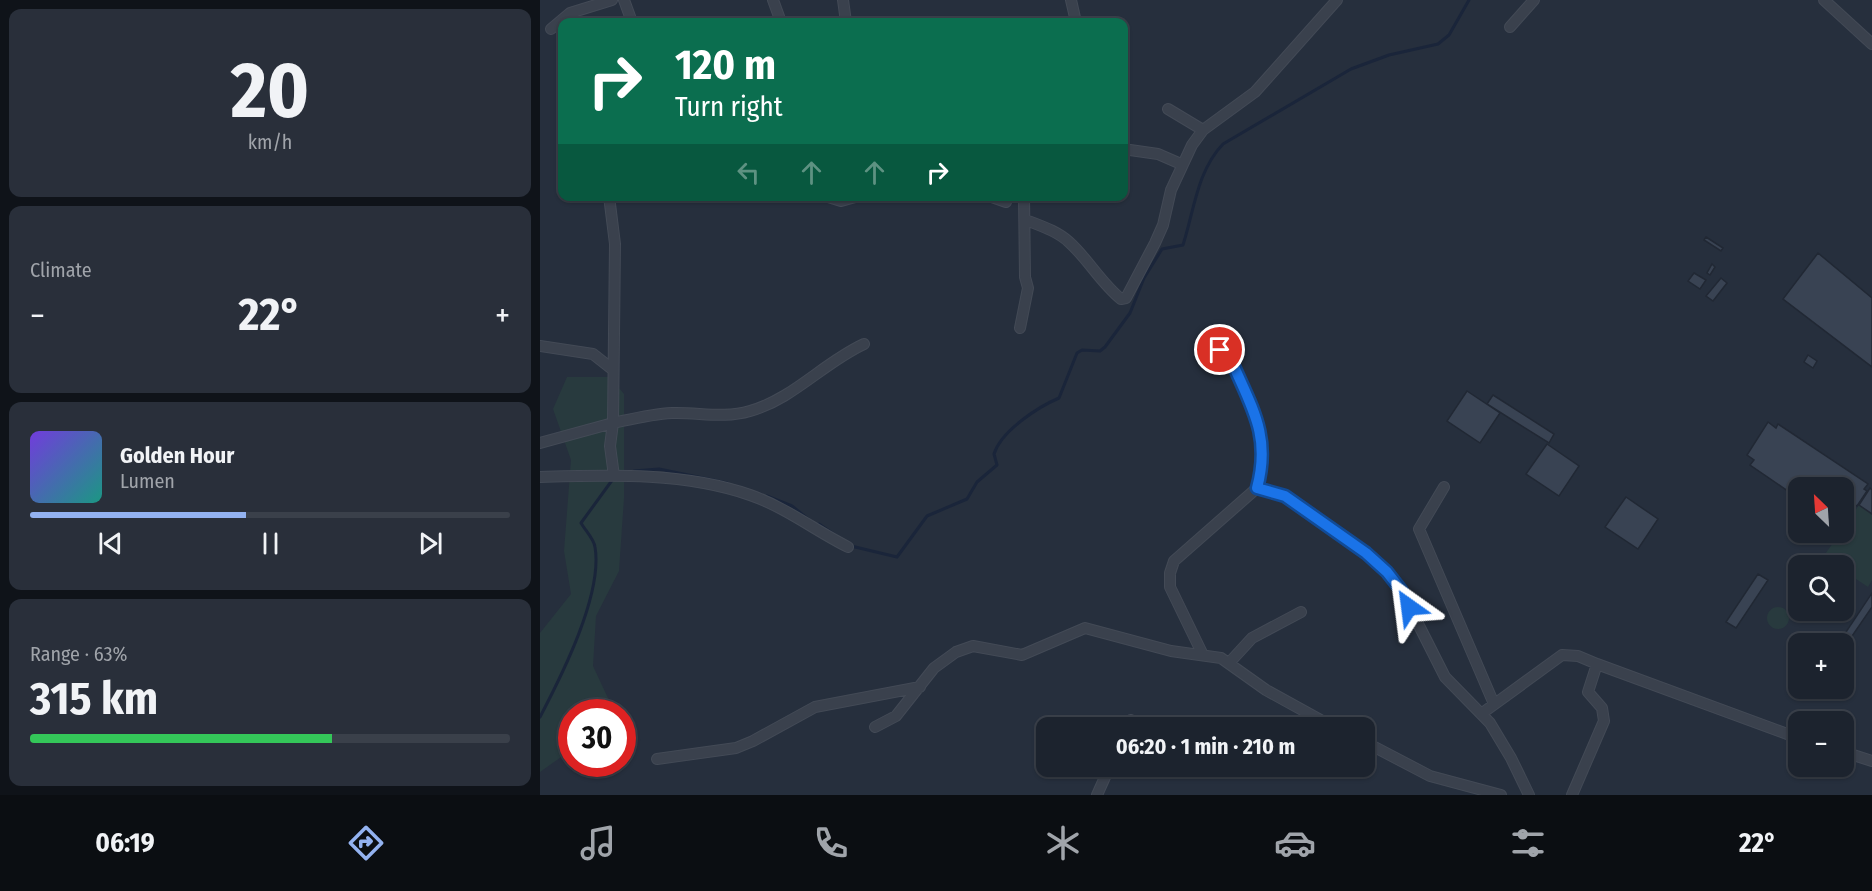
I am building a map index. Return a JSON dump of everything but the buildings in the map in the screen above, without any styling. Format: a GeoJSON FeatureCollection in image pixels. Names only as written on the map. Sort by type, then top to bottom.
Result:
{"type":"FeatureCollection","features":[{"type":"Feature","properties":{"kind":"street"},"geometry":{"type":"LineString","coordinates":[[576,17],[612,0]]}},
{"type":"Feature","properties":{"kind":"street"},"geometry":{"type":"LineString","coordinates":[[624,0],[631,18]]}},
{"type":"Feature","properties":{"kind":"street"},"geometry":{"type":"LineString","coordinates":[[773,0],[780,18]]}},
{"type":"Feature","properties":{"kind":"street"},"geometry":{"type":"LineString","coordinates":[[843,0],[845,18]]}},
{"type":"Feature","properties":{"kind":"street"},"geometry":{"type":"LineString","coordinates":[[1071,0],[1075,18]]}},
{"type":"Feature","properties":{"kind":"street"},"geometry":{"type":"LineString","coordinates":[[1026,220],[1070,242],[1113,292],[1123,299],[1160,234],[1181,164],[1203,130],[1255,92],[1336,0]]}},
{"type":"Feature","properties":{"kind":"street"},"geometry":{"type":"LineString","coordinates":[[1510,27],[1534,0]]}},
{"type":"Feature","properties":{"kind":"street"},"geometry":{"type":"LineString","coordinates":[[1824,0],[1872,44]]}},
{"type":"Feature","properties":{"kind":"street"},"geometry":{"type":"LineString","coordinates":[[551,29],[558,22]]}},
{"type":"Feature","properties":{"kind":"street"},"geometry":{"type":"LineString","coordinates":[[1168,109],[1203,130]]}},
{"type":"Feature","properties":{"kind":"street"},"geometry":{"type":"LineString","coordinates":[[1130,150],[1146,151],[1181,164]]}},
{"type":"Feature","properties":{"kind":"street"},"geometry":{"type":"LineString","coordinates":[[610,201],[615,244],[613,423],[610,446],[614,476]]}},
{"type":"Feature","properties":{"kind":"street"},"geometry":{"type":"LineString","coordinates":[[1020,328],[1029,288],[1025,277],[1024,201]]}},
{"type":"Feature","properties":{"kind":"street"},"geometry":{"type":"LineString","coordinates":[[1203,655],[1170,587],[1170,573],[1174,561],[1257,488],[1263,466],[1258,420],[1232,362],[1220,350],[1218,336]]}},
{"type":"Feature","properties":{"kind":"street"},"geometry":{"type":"LineString","coordinates":[[540,443],[613,423],[673,413],[732,416],[752,411],[792,392],[844,353],[864,344]]}},
{"type":"Feature","properties":{"kind":"street"},"geometry":{"type":"LineString","coordinates":[[540,346],[593,354],[612,369]]}},
{"type":"Feature","properties":{"kind":"street"},"geometry":{"type":"LineString","coordinates":[[540,477],[614,476],[693,482],[752,496],[848,547]]}},
{"type":"Feature","properties":{"kind":"street"},"geometry":{"type":"LineString","coordinates":[[1444,487],[1419,530],[1494,704]]}},
{"type":"Feature","properties":{"kind":"street"},"geometry":{"type":"LineString","coordinates":[[1257,488],[1285,496],[1366,553],[1387,572],[1401,590],[1445,677],[1480,714],[1502,742],[1529,795]]}},
{"type":"Feature","properties":{"kind":"street"},"geometry":{"type":"LineString","coordinates":[[1229,663],[1252,638],[1301,612]]}},
{"type":"Feature","properties":{"kind":"street"},"geometry":{"type":"LineString","coordinates":[[875,727],[897,716],[934,668],[956,652],[973,646],[1022,655],[1085,628],[1171,651],[1221,658],[1266,690],[1315,717]]}},
{"type":"Feature","properties":{"kind":"street"},"geometry":{"type":"LineString","coordinates":[[1480,714],[1562,655],[1578,656],[1788,734]]}},
{"type":"Feature","properties":{"kind":"street"},"geometry":{"type":"LineString","coordinates":[[1572,795],[1604,721],[1602,708],[1588,692],[1597,664]]}},
{"type":"Feature","properties":{"kind":"street"},"geometry":{"type":"LineString","coordinates":[[657,759],[736,748],[815,707],[920,687]]}},
{"type":"Feature","properties":{"kind":"street"},"geometry":{"type":"LineString","coordinates":[[1375,747],[1430,776],[1502,795]]}},
{"type":"Feature","properties":{"kind":"street"},"geometry":{"type":"LineString","coordinates":[[1854,755],[1872,761]]}},
{"type":"Feature","properties":{"kind":"street"},"geometry":{"type":"LineString","coordinates":[[1098,795],[1105,777]]}},
{"type":"Feature","properties":{"kind":"shaded area"},"geometry":{"type":"Polygon","coordinates":[[[567,377],[610,377],[624,394],[624,498],[619,571],[596,616],[593,666],[608,699],[558,699],[558,759],[540,772],[540,633],[571,594],[564,551],[571,460],[553,409],[567,377]]]}},
{"type":"Feature","properties":{"kind":"shaded area"},"geometry":{"type":"Polygon","coordinates":[[[1859,505],[1872,514],[1872,580],[1868,587],[1854,578],[1854,555],[1824,555],[1833,543],[1854,543],[1854,512],[1859,505]]]}},
{"type":"Feature","properties":{"kind":"shaded area"},"geometry":{"type":"Polygon","coordinates":[[[1774,607],[1782,607],[1786,610],[1789,622],[1786,626],[1782,629],[1774,629],[1770,626],[1767,622],[1767,614],[1770,610],[1774,607]]]}},
{"type":"Feature","properties":{"kind":"waterway"},"geometry":{"type":"LineString","coordinates":[[851,546],[897,557],[927,516],[967,499],[977,482],[997,465],[994,454],[1004,437],[1021,421],[1059,398],[1077,353],[1082,350],[1100,351],[1105,347],[1130,313],[1144,278],[1162,249],[1183,245],[1197,192],[1207,166],[1223,144],[1351,69],[1389,55],[1438,44],[1449,35],[1469,0]]}},
{"type":"Feature","properties":{"kind":"waterway"},"geometry":{"type":"LineString","coordinates":[[634,471],[659,469],[727,483]]}},
{"type":"Feature","properties":{"kind":"waterway"},"geometry":{"type":"LineString","coordinates":[[540,717],[579,634],[593,587],[596,566],[595,547],[581,523],[613,479]]}},
{"type":"Feature","properties":{"kind":"waterway"},"geometry":{"type":"LineString","coordinates":[[767,496],[792,506],[808,519]]}},
{"type":"Feature","properties":{"kind":"waterway"},"geometry":{"type":"LineString","coordinates":[[819,524],[838,537]]}},
{"type":"Feature","properties":{"kind":"route"},"geometry":{"type":"LineString","coordinates":[[1220,350],[1232,362],[1254,406],[1258,420],[1263,466],[1257,488],[1285,496],[1366,553],[1387,572],[1401,590],[1409,607]]}}]}
